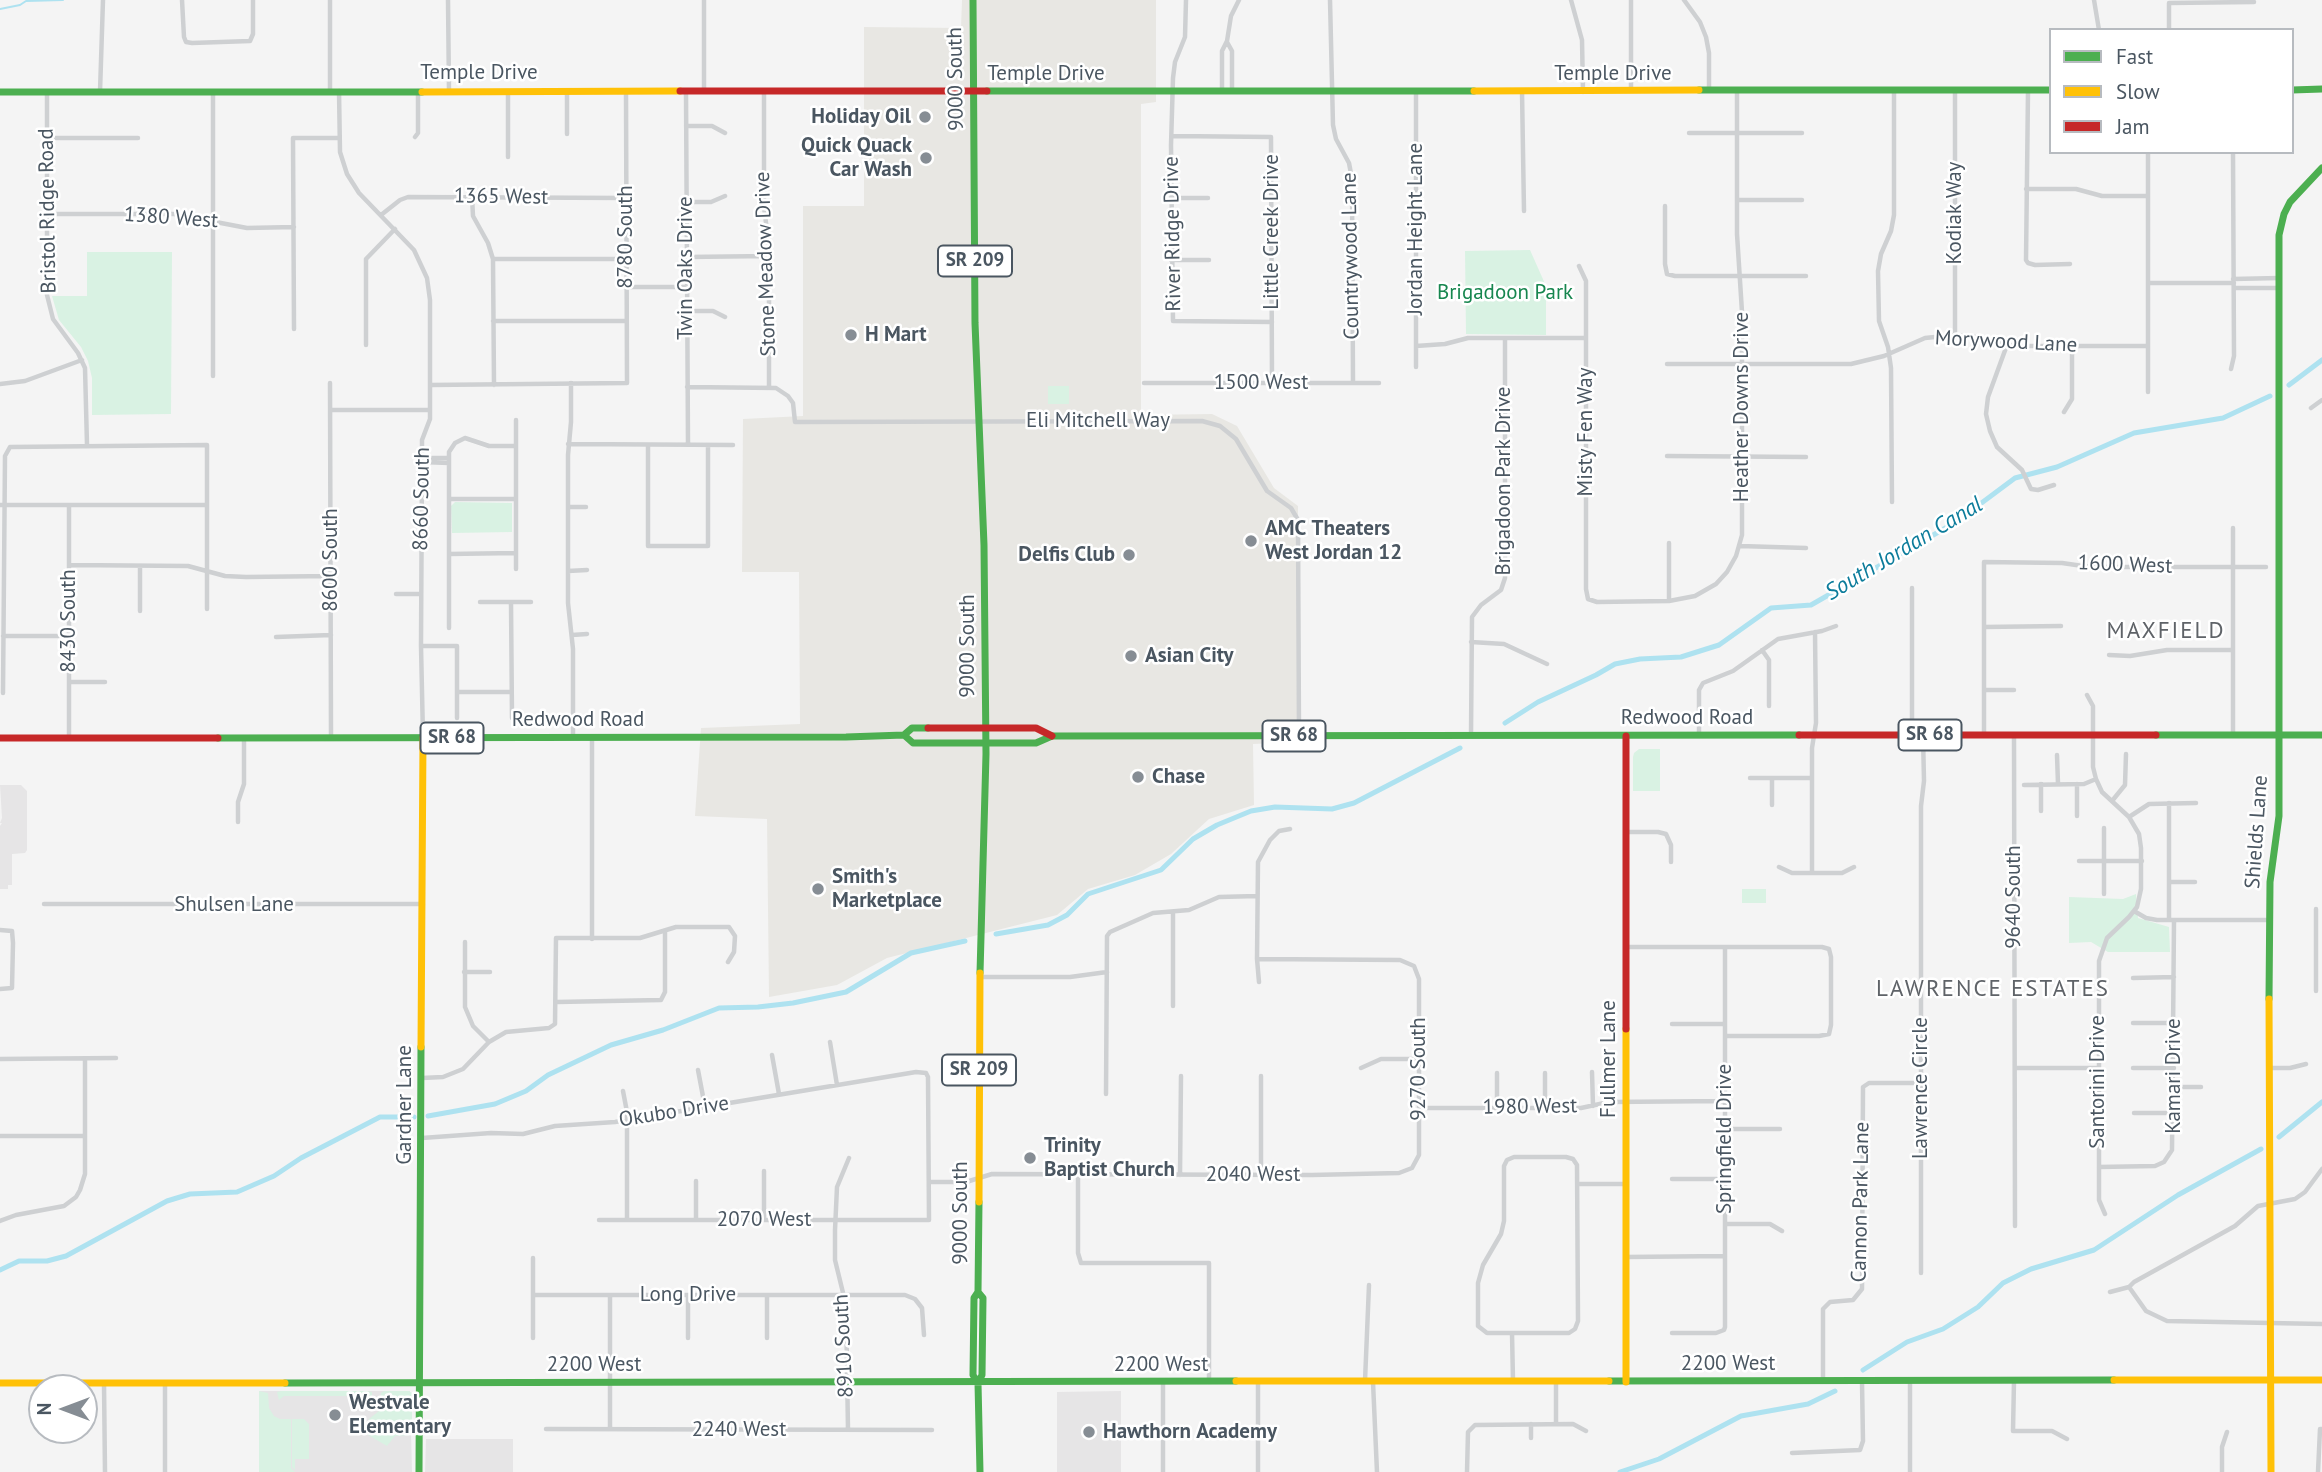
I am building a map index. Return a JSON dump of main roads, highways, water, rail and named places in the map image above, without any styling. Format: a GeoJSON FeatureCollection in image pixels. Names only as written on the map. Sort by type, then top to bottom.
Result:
{"type":"FeatureCollection","features":[{"type":"Feature","properties":{"kind":"waterway"},"geometry":{"type":"LineString","coordinates":[[0,9],[26,1],[63,0]]}},
{"type":"Feature","properties":{"kind":"waterway","name":"South Jordan Canal"},"geometry":{"type":"LineString","coordinates":[[2289,385],[2322,360]]}},
{"type":"Feature","properties":{"kind":"waterway","name":"South Jordan Canal"},"geometry":{"type":"LineString","coordinates":[[1505,723],[1538,702],[1615,664],[1640,659],[1681,657],[1719,645],[1771,608],[1811,605],[1956,522],[2015,478],[2057,467],[2134,433],[2223,418],[2270,396]]}},
{"type":"Feature","properties":{"kind":"waterway","name":"South Jordan Canal"},"geometry":{"type":"LineString","coordinates":[[996,934],[1048,925],[1067,915],[1088,894],[1161,870],[1193,839],[1217,825],[1251,811],[1275,807],[1332,809],[1354,803],[1460,748]]}},
{"type":"Feature","properties":{"kind":"waterway","name":"South Jordan Canal"},"geometry":{"type":"LineString","coordinates":[[428,1116],[495,1104],[526,1091],[548,1075],[611,1045],[663,1030],[719,1008],[793,1003],[846,992],[911,953],[965,941]]}},
{"type":"Feature","properties":{"kind":"waterway"},"geometry":{"type":"LineString","coordinates":[[2279,1137],[2322,1102]]}},
{"type":"Feature","properties":{"kind":"waterway","name":"South Jordan Canal"},"geometry":{"type":"LineString","coordinates":[[0,1270],[19,1261],[47,1261],[66,1256],[167,1201],[190,1194],[237,1192],[274,1176],[301,1158],[380,1117],[414,1117]]}},
{"type":"Feature","properties":{"kind":"waterway"},"geometry":{"type":"LineString","coordinates":[[1863,1370],[1907,1342],[1943,1329],[1978,1307],[2003,1283],[2031,1269],[2094,1250],[2178,1195],[2261,1149]]}},
{"type":"Feature","properties":{"kind":"waterway"},"geometry":{"type":"LineString","coordinates":[[1620,1472],[1659,1459],[1741,1416],[1808,1404],[1835,1391]]}},
{"type":"Feature","properties":{"kind":"place","name":"Holiday Oil"},"geometry":{"type":"Point","coordinates":[925,117]}},
{"type":"Feature","properties":{"kind":"place","name":"Quick Quack Car Wash"},"geometry":{"type":"Point","coordinates":[926,158]}},
{"type":"Feature","properties":{"kind":"place","name":"H Mart"},"geometry":{"type":"Point","coordinates":[851,335]}},
{"type":"Feature","properties":{"kind":"place","name":"AMC Theaters West Jordan 12"},"geometry":{"type":"Point","coordinates":[1251,541]}},
{"type":"Feature","properties":{"kind":"place","name":"Delfis Club"},"geometry":{"type":"Point","coordinates":[1129,555]}},
{"type":"Feature","properties":{"kind":"place","name":"Asian City"},"geometry":{"type":"Point","coordinates":[1131,656]}},
{"type":"Feature","properties":{"kind":"place","name":"Chase"},"geometry":{"type":"Point","coordinates":[1138,777]}},
{"type":"Feature","properties":{"kind":"place","name":"Smith's Marketplace"},"geometry":{"type":"Point","coordinates":[818,889]}},
{"type":"Feature","properties":{"kind":"place","name":"Trinity Baptist Church"},"geometry":{"type":"Point","coordinates":[1030,1158]}},
{"type":"Feature","properties":{"kind":"place","name":"Westvale Elementary"},"geometry":{"type":"Point","coordinates":[335,1415]}},
{"type":"Feature","properties":{"kind":"place","name":"Hawthorn Academy"},"geometry":{"type":"Point","coordinates":[1089,1432]}},
{"type":"Feature","properties":{"kind":"district","name":"MAXFIELD"},"geometry":{"type":"Point","coordinates":[2166,631]}},
{"type":"Feature","properties":{"kind":"district","name":"LAWRENCE ESTATES"},"geometry":{"type":"Point","coordinates":[1993,989]}},
{"type":"Feature","properties":{"kind":"park label","name":"Brigadoon Park"},"geometry":{"type":"Point","coordinates":[1505,293]}}]}
